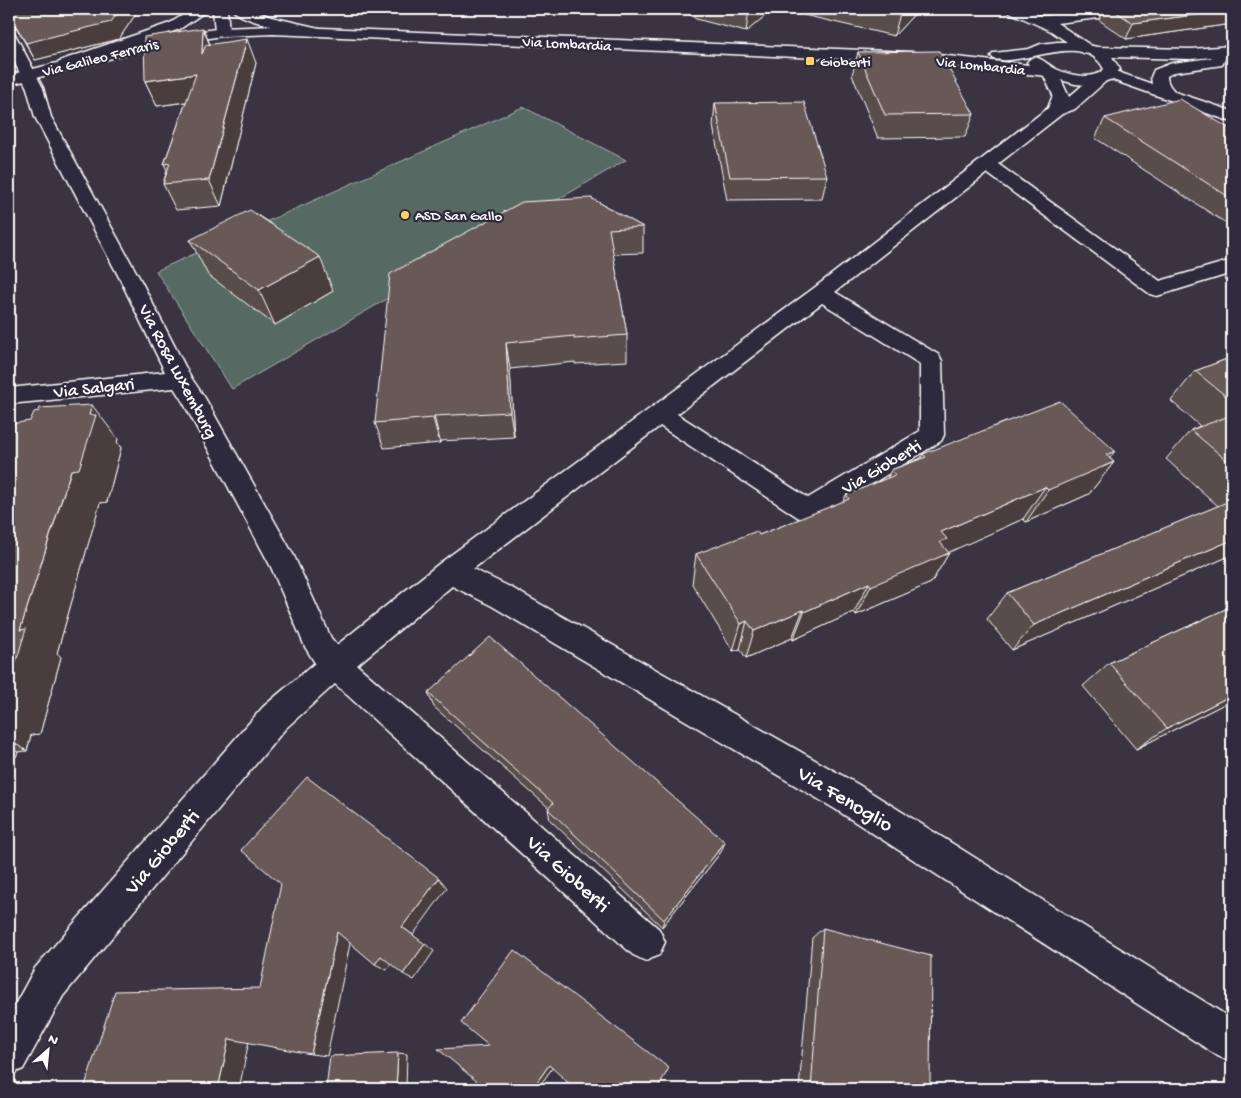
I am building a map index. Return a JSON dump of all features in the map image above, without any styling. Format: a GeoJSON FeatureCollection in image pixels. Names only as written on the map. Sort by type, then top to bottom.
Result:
{"type":"FeatureCollection","features":[{"type":"Feature","properties":{"kind":"street"},"geometry":{"type":"LineString","coordinates":[[58,67],[168,29],[202,9]]}},
{"type":"Feature","properties":{"kind":"street"},"geometry":{"type":"LineString","coordinates":[[220,9],[222,32]]}},
{"type":"Feature","properties":{"kind":"street"},"geometry":{"type":"LineString","coordinates":[[239,9],[272,22],[314,31]]}},
{"type":"Feature","properties":{"kind":"street"},"geometry":{"type":"LineString","coordinates":[[1014,9],[1056,28],[1108,60],[1107,74]]}},
{"type":"Feature","properties":{"kind":"street"},"geometry":{"type":"LineString","coordinates":[[1040,21],[1136,9]]}},
{"type":"Feature","properties":{"kind":"street"},"geometry":{"type":"LineString","coordinates":[[1040,21],[1044,34],[1035,55],[1036,63],[1050,72],[1061,95],[1056,110]]}},
{"type":"Feature","properties":{"kind":"street","name":"Via Lombardia"},"geometry":{"type":"LineString","coordinates":[[222,32],[314,31],[912,57],[1007,56],[1060,46],[1091,51]]}},
{"type":"Feature","properties":{"kind":"street","name":"Via Galileo Ferraris"},"geometry":{"type":"LineString","coordinates":[[18,77],[132,48],[222,32]]}},
{"type":"Feature","properties":{"kind":"street","name":"Via Rosa Luxemburg"},"geometry":{"type":"LineString","coordinates":[[9,36],[18,77],[35,88],[43,117],[130,279],[180,379],[193,398],[284,564],[320,647],[335,665]]}},
{"type":"Feature","properties":{"kind":"street"},"geometry":{"type":"LineString","coordinates":[[1091,51],[1191,54],[1227,52]]}},
{"type":"Feature","properties":{"kind":"street"},"geometry":{"type":"LineString","coordinates":[[1170,96],[1161,88],[1158,80],[1160,73],[1172,68],[1217,62],[1227,52]]}},
{"type":"Feature","properties":{"kind":"street"},"geometry":{"type":"LineString","coordinates":[[1107,74],[1142,61],[1182,60],[1191,54]]}},
{"type":"Feature","properties":{"kind":"street","name":"Via Lombardia"},"geometry":{"type":"LineString","coordinates":[[912,57],[1050,72],[1072,79],[1107,74]]}},
{"type":"Feature","properties":{"kind":"street"},"geometry":{"type":"LineString","coordinates":[[1107,74],[1232,117]]}},
{"type":"Feature","properties":{"kind":"street","name":"Via Gioberti"},"geometry":{"type":"LineString","coordinates":[[9,1055],[49,982],[274,718],[335,665],[450,571],[821,293],[1056,110],[1069,105],[1107,74]]}},
{"type":"Feature","properties":{"kind":"street"},"geometry":{"type":"LineString","coordinates":[[986,164],[1157,289],[1232,266]]}},
{"type":"Feature","properties":{"kind":"street","name":"Via Gioberti"},"geometry":{"type":"LineString","coordinates":[[660,414],[808,511],[932,435],[930,361],[821,293]]}},
{"type":"Feature","properties":{"kind":"street","name":"Via Salgari"},"geometry":{"type":"LineString","coordinates":[[9,396],[180,379]]}},
{"type":"Feature","properties":{"kind":"street","name":"Via Fenoglio"},"geometry":{"type":"LineString","coordinates":[[450,571],[502,597],[847,797],[1232,1042]]}},
{"type":"Feature","properties":{"kind":"street","name":"Via Gioberti"},"geometry":{"type":"LineString","coordinates":[[335,665],[646,942]]}},
{"type":"Feature","properties":{"kind":"green space","name":"ASD San Gallo"},"geometry":{"type":"Polygon","coordinates":[[[523,107],[626,160],[232,389],[156,271],[523,107]]]}},
{"type":"Feature","properties":{"kind":"building"},"geometry":{"type":"Polygon","coordinates":[[[9,9],[120,9],[111,22],[26,43],[9,14],[9,9]]]}},
{"type":"Feature","properties":{"kind":"building"},"geometry":{"type":"Polygon","coordinates":[[[1112,9],[1232,9],[1232,10],[1133,23],[1112,9]]]}},
{"type":"Feature","properties":{"kind":"building"},"geometry":{"type":"Polygon","coordinates":[[[203,28],[202,54],[206,45],[247,39],[209,180],[163,184],[170,163],[164,164],[196,74],[145,81],[144,37],[203,28]]]}},
{"type":"Feature","properties":{"kind":"building"},"geometry":{"type":"Polygon","coordinates":[[[939,51],[974,114],[885,115],[858,52],[939,51]]]}},
{"type":"Feature","properties":{"kind":"building"},"geometry":{"type":"Polygon","coordinates":[[[1180,99],[1232,130],[1232,199],[1105,118],[1180,99]]]}},
{"type":"Feature","properties":{"kind":"building"},"geometry":{"type":"Polygon","coordinates":[[[804,102],[827,176],[730,177],[715,103],[804,102]]]}},
{"type":"Feature","properties":{"kind":"building"},"geometry":{"type":"Polygon","coordinates":[[[591,198],[643,227],[609,229],[627,335],[574,339],[574,336],[506,343],[510,412],[434,416],[433,418],[375,423],[390,274],[522,202],[591,198]]]}},
{"type":"Feature","properties":{"kind":"building"},"geometry":{"type":"Polygon","coordinates":[[[250,210],[320,257],[259,290],[190,240],[250,210]]]}},
{"type":"Feature","properties":{"kind":"building"},"geometry":{"type":"Polygon","coordinates":[[[1232,357],[1232,401],[1195,371],[1232,357]]]}},
{"type":"Feature","properties":{"kind":"building"},"geometry":{"type":"Polygon","coordinates":[[[1060,401],[1115,451],[1106,455],[1114,462],[1048,490],[1045,487],[941,532],[947,539],[940,542],[949,553],[871,586],[869,583],[804,612],[803,610],[754,631],[747,621],[741,624],[696,554],[757,531],[759,535],[849,499],[846,495],[895,475],[891,470],[926,457],[923,454],[1060,401]]]}},
{"type":"Feature","properties":{"kind":"building"},"geometry":{"type":"Polygon","coordinates":[[[92,405],[89,415],[96,415],[79,469],[71,470],[20,630],[26,629],[9,685],[9,426],[10,424],[30,421],[34,412],[39,411],[40,408],[92,405]]]}},
{"type":"Feature","properties":{"kind":"building"},"geometry":{"type":"Polygon","coordinates":[[[1232,415],[1232,465],[1191,430],[1232,415]]]}},
{"type":"Feature","properties":{"kind":"building"},"geometry":{"type":"Polygon","coordinates":[[[1232,500],[1232,540],[1034,625],[1007,593],[1232,500]]]}},
{"type":"Feature","properties":{"kind":"building"},"geometry":{"type":"Polygon","coordinates":[[[1232,606],[1232,695],[1167,728],[1109,663],[1232,606]]]}},
{"type":"Feature","properties":{"kind":"building"},"geometry":{"type":"Polygon","coordinates":[[[490,637],[725,842],[664,920],[548,809],[553,803],[428,693],[490,637]]]}},
{"type":"Feature","properties":{"kind":"building"},"geometry":{"type":"Polygon","coordinates":[[[307,777],[439,878],[402,927],[425,944],[403,974],[381,956],[375,964],[337,932],[311,1054],[229,1039],[218,1089],[84,1089],[115,991],[260,988],[281,884],[241,850],[307,777]]]}},
{"type":"Feature","properties":{"kind":"building"},"geometry":{"type":"Polygon","coordinates":[[[823,928],[931,956],[930,1089],[811,1089],[823,928]]]}},
{"type":"Feature","properties":{"kind":"building"},"geometry":{"type":"Polygon","coordinates":[[[514,950],[669,1068],[657,1089],[575,1089],[549,1065],[535,1085],[486,1089],[438,1049],[489,1046],[461,1023],[514,950]]]}},
{"type":"Feature","properties":{"kind":"building"},"geometry":{"type":"Polygon","coordinates":[[[398,1053],[396,1089],[326,1089],[330,1056],[398,1053]]]}},
{"type":"Feature","properties":{"kind":"place","name":"Gioberti"},"geometry":{"type":"Point","coordinates":[810,61]}},
{"type":"Feature","properties":{"kind":"place","name":"ASD San Gallo"},"geometry":{"type":"Point","coordinates":[405,215]}}]}
